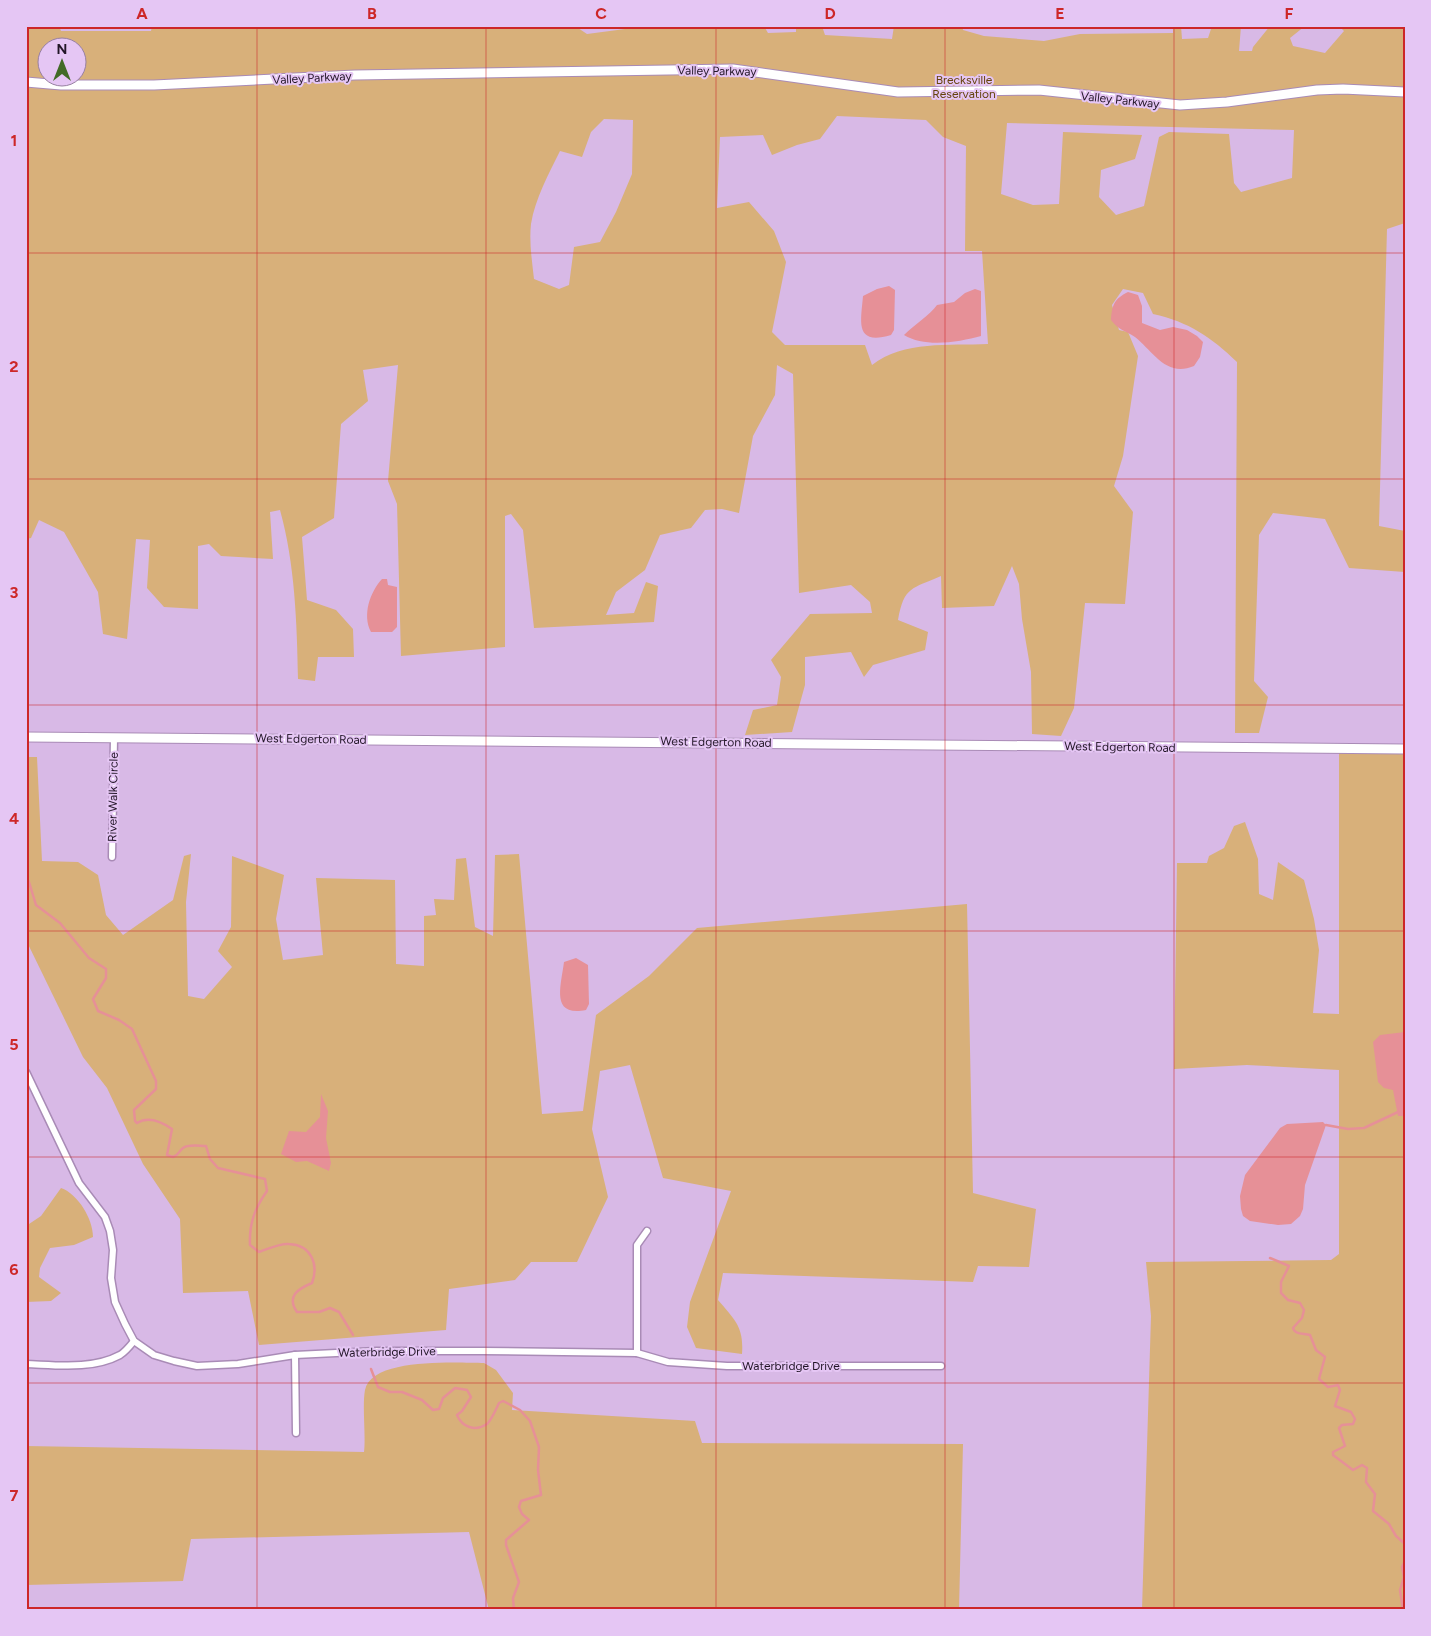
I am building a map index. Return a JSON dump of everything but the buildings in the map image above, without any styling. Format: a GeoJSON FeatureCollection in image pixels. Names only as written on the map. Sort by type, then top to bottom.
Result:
{"type":"FeatureCollection","features":[{"type":"Feature","properties":{"kind":"street","name":"Valley Parkway"},"geometry":{"type":"LineString","coordinates":[[26,82],[61,85],[154,85],[355,76],[733,69],[898,92],[1039,90],[1180,105],[1334,89],[1405,92]]}},
{"type":"Feature","properties":{"kind":"street","name":"West Edgerton Road"},"geometry":{"type":"LineString","coordinates":[[26,737],[1405,749]]}},
{"type":"Feature","properties":{"kind":"street","name":"River Walk Circle"},"geometry":{"type":"LineString","coordinates":[[112,856],[114,738]]}},
{"type":"Feature","properties":{"kind":"street","name":"Waterbridge Drive"},"geometry":{"type":"LineString","coordinates":[[26,1072],[79,1183],[105,1217],[110,1231],[113,1250],[111,1278],[115,1302],[134,1341],[154,1355],[197,1366],[238,1364],[295,1355],[387,1351],[637,1353],[668,1362],[726,1366],[941,1366]]}},
{"type":"Feature","properties":{"kind":"street"},"geometry":{"type":"LineString","coordinates":[[637,1353],[637,1246],[646,1231]]}},
{"type":"Feature","properties":{"kind":"street"},"geometry":{"type":"LineString","coordinates":[[26,1364],[80,1365],[100,1362],[122,1355],[134,1341]]}},
{"type":"Feature","properties":{"kind":"street"},"geometry":{"type":"LineString","coordinates":[[295,1355],[296,1433]]}},
{"type":"Feature","properties":{"kind":"green space","name":"Brecksville Reservation"},"geometry":{"type":"Polygon","coordinates":[[[26,26],[59,26],[61,31],[151,31],[152,26],[575,26],[587,34],[625,29],[625,26],[764,26],[768,33],[796,32],[796,26],[822,26],[825,35],[892,39],[894,26],[962,26],[963,30],[984,36],[1044,41],[1080,34],[1173,33],[1173,26],[1181,26],[1182,39],[1208,38],[1212,26],[1241,26],[1239,51],[1252,51],[1253,47],[1270,26],[1305,26],[1290,38],[1293,46],[1325,53],[1344,31],[1339,26],[1405,26],[1405,223],[1387,229],[1379,526],[1405,531],[1405,572],[1349,568],[1325,519],[1273,513],[1259,535],[1254,681],[1268,697],[1259,733],[1235,733],[1237,362],[1218,345],[1189,326],[1153,314],[1143,293],[1123,289],[1112,305],[1119,330],[1128,332],[1138,356],[1123,456],[1114,486],[1133,512],[1125,604],[1085,603],[1074,708],[1061,736],[1032,734],[1031,672],[1022,619],[1019,584],[1012,566],[994,606],[942,608],[941,576],[911,590],[903,601],[898,620],[928,632],[925,650],[873,665],[864,677],[851,652],[805,657],[805,685],[792,732],[745,735],[753,710],[777,705],[781,677],[771,660],[810,614],[872,613],[870,602],[851,585],[799,593],[793,374],[777,365],[775,395],[753,436],[739,513],[722,509],[705,510],[691,528],[660,535],[645,570],[616,592],[606,615],[634,613],[646,582],[658,586],[654,622],[534,628],[523,530],[511,514],[505,516],[505,647],[401,656],[397,504],[388,481],[398,365],[363,370],[368,401],[341,424],[334,518],[302,537],[307,600],[336,610],[353,629],[354,657],[318,657],[315,681],[298,679],[296,615],[292,572],[280,510],[270,512],[273,559],[221,556],[209,544],[198,546],[198,609],[164,607],[147,588],[150,540],[136,539],[127,639],[103,634],[98,592],[64,532],[39,520],[31,538],[26,539],[26,26]],[[837,116],[820,139],[797,145],[772,155],[763,135],[720,137],[717,208],[749,202],[774,231],[786,262],[772,332],[785,345],[865,345],[872,365],[898,351],[912,348],[988,344],[982,251],[965,251],[966,146],[943,137],[926,120],[837,116]],[[604,119],[591,132],[582,157],[560,151],[547,177],[533,215],[530,231],[534,279],[559,289],[569,285],[574,247],[600,242],[616,212],[632,174],[633,120],[604,119]],[[1007,123],[1001,194],[1033,205],[1059,204],[1063,132],[1142,135],[1135,159],[1101,170],[1099,197],[1116,215],[1144,206],[1159,137],[1169,132],[1229,134],[1234,183],[1241,192],[1292,178],[1294,130],[1007,123]]]}},
{"type":"Feature","properties":{"kind":"green space"},"geometry":{"type":"Polygon","coordinates":[[[1339,752],[1405,753],[1405,1610],[1142,1610],[1151,1316],[1146,1262],[1331,1260],[1339,1254],[1339,1070],[1247,1065],[1174,1069],[1177,863],[1207,863],[1209,856],[1224,848],[1234,826],[1245,822],[1258,859],[1259,894],[1273,900],[1278,862],[1304,880],[1314,919],[1319,950],[1313,1013],[1339,1014],[1339,752]]]}},
{"type":"Feature","properties":{"kind":"green space"},"geometry":{"type":"Polygon","coordinates":[[[26,757],[37,757],[42,861],[78,862],[98,875],[106,915],[123,935],[173,900],[184,856],[191,854],[186,902],[188,996],[204,999],[232,967],[218,951],[231,927],[232,856],[284,875],[276,919],[283,960],[323,955],[316,878],[395,880],[396,964],[424,966],[424,916],[436,915],[434,899],[454,900],[456,859],[466,858],[475,927],[493,936],[495,855],[519,854],[542,1114],[583,1111],[596,1015],[649,976],[697,928],[967,904],[973,1193],[1036,1209],[1029,1267],[978,1266],[973,1282],[723,1273],[718,1300],[740,1330],[742,1354],[696,1348],[687,1327],[690,1302],[731,1191],[663,1178],[630,1065],[600,1071],[592,1129],[608,1197],[577,1262],[531,1262],[515,1280],[449,1289],[446,1330],[259,1345],[248,1291],[183,1293],[180,1219],[143,1164],[107,1088],[83,1057],[26,940],[26,757]]]}},
{"type":"Feature","properties":{"kind":"green space"},"geometry":{"type":"Polygon","coordinates":[[[61,1188],[79,1201],[87,1215],[93,1237],[74,1245],[50,1248],[40,1268],[39,1277],[61,1293],[51,1301],[26,1302],[26,1226],[41,1216],[61,1188]]]}},
{"type":"Feature","properties":{"kind":"green space"},"geometry":{"type":"Polygon","coordinates":[[[484,1363],[496,1370],[513,1393],[512,1410],[695,1421],[702,1443],[963,1444],[959,1610],[489,1610],[469,1532],[191,1539],[183,1581],[26,1585],[26,1446],[364,1452],[364,1397],[365,1390],[371,1379],[383,1372],[417,1364],[484,1363]]]}},
{"type":"Feature","properties":{"kind":"shaded area"},"geometry":{"type":"Polygon","coordinates":[[[889,286],[895,290],[894,330],[891,335],[879,338],[871,337],[865,334],[862,329],[863,296],[877,289],[889,286]]]}},
{"type":"Feature","properties":{"kind":"shaded area"},"geometry":{"type":"Polygon","coordinates":[[[975,289],[981,291],[981,336],[953,342],[932,343],[912,339],[904,335],[937,305],[954,302],[965,293],[975,289]]]}},
{"type":"Feature","properties":{"kind":"shaded area"},"geometry":{"type":"Polygon","coordinates":[[[1128,292],[1138,295],[1142,306],[1142,323],[1160,330],[1173,327],[1187,330],[1203,342],[1200,357],[1194,366],[1184,369],[1168,366],[1135,337],[1114,324],[1111,320],[1115,303],[1128,292]]]}},
{"type":"Feature","properties":{"kind":"shaded area"},"geometry":{"type":"Polygon","coordinates":[[[382,579],[387,579],[388,585],[397,587],[397,627],[392,632],[371,632],[368,625],[367,611],[374,590],[382,579]]]}},
{"type":"Feature","properties":{"kind":"shaded area"},"geometry":{"type":"Polygon","coordinates":[[[576,958],[588,965],[589,1004],[586,1010],[575,1011],[567,1009],[562,1004],[560,990],[564,962],[576,958]]]}},
{"type":"Feature","properties":{"kind":"shaded area"},"geometry":{"type":"Polygon","coordinates":[[[1405,1032],[1405,1116],[1398,1116],[1393,1090],[1384,1088],[1378,1082],[1373,1042],[1380,1035],[1405,1032]]]}},
{"type":"Feature","properties":{"kind":"shaded area"},"geometry":{"type":"Polygon","coordinates":[[[321,1094],[328,1111],[326,1138],[331,1163],[329,1171],[307,1161],[296,1162],[281,1154],[289,1131],[306,1132],[320,1117],[321,1094]]]}},
{"type":"Feature","properties":{"kind":"shaded area"},"geometry":{"type":"Polygon","coordinates":[[[1323,1122],[1326,1125],[1305,1185],[1303,1209],[1300,1216],[1291,1224],[1278,1225],[1250,1221],[1243,1216],[1240,1196],[1245,1175],[1280,1128],[1287,1124],[1323,1122]]]}},
{"type":"Feature","properties":{"kind":"waterway"},"geometry":{"type":"LineString","coordinates":[[26,878],[36,905],[60,923],[89,958],[106,969],[106,978],[93,999],[98,1011],[119,1020],[132,1029],[156,1081],[156,1089],[134,1110],[135,1121],[137,1123],[146,1120],[155,1121],[172,1129],[167,1155],[173,1157],[188,1146],[206,1146],[210,1159],[218,1168],[265,1179],[267,1191],[254,1216],[250,1245],[259,1252],[285,1244],[297,1245],[308,1252],[314,1263],[314,1276],[312,1283],[302,1288],[293,1297],[297,1312],[319,1312],[330,1308],[339,1312],[353,1335]]}},
{"type":"Feature","properties":{"kind":"waterway"},"geometry":{"type":"LineString","coordinates":[[1326,1125],[1348,1129],[1364,1128],[1398,1112]]}},
{"type":"Feature","properties":{"kind":"waterway"},"geometry":{"type":"LineString","coordinates":[[1270,1258],[1289,1266],[1281,1282],[1281,1293],[1288,1300],[1300,1303],[1304,1310],[1302,1318],[1293,1328],[1294,1330],[1298,1333],[1310,1335],[1316,1350],[1325,1357],[1319,1379],[1328,1387],[1338,1385],[1340,1390],[1335,1406],[1351,1412],[1355,1419],[1353,1424],[1342,1425],[1339,1428],[1345,1446],[1333,1452],[1333,1455],[1353,1470],[1362,1465],[1367,1468],[1366,1482],[1375,1494],[1373,1511],[1389,1524],[1396,1536],[1405,1544]]}},
{"type":"Feature","properties":{"kind":"waterway"},"geometry":{"type":"LineString","coordinates":[[371,1369],[378,1387],[390,1392],[402,1392],[422,1400],[433,1410],[439,1409],[443,1398],[455,1388],[467,1390],[471,1397],[457,1415],[462,1423],[469,1427],[478,1428],[487,1424],[499,1403],[503,1401],[520,1410],[530,1421],[539,1447],[538,1470],[541,1495],[521,1501],[519,1507],[522,1514],[529,1520],[506,1540],[519,1582],[513,1598],[514,1610]]}},
{"type":"Feature","properties":{"kind":"waterway"},"geometry":{"type":"LineString","coordinates":[[1403,1610],[1400,1590],[1404,1577],[1402,1567],[1405,1561]]}}]}
